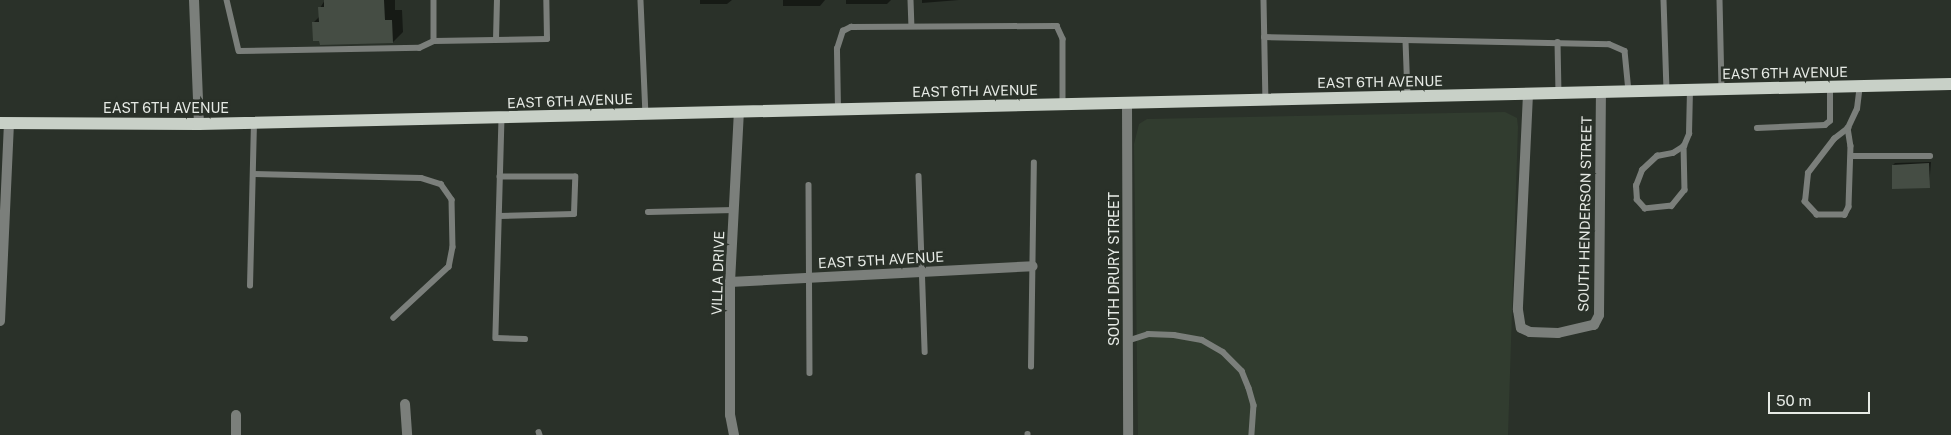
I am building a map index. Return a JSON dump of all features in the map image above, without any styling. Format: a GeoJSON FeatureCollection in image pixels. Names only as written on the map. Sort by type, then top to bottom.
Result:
{"type":"FeatureCollection","features":[{"type":"Feature","properties":{"kind":"main road","name":"EAST 6TH AVENUE"},"geometry":{"type":"LineString","coordinates":[[4,123],[254,123],[1951,84]]}},
{"type":"Feature","properties":{"kind":"street"},"geometry":{"type":"LineString","coordinates":[[194,0],[199,124]]}},
{"type":"Feature","properties":{"kind":"street","name":"SOUTH HENDERSON STREET"},"geometry":{"type":"LineString","coordinates":[[1528,94],[1518,310],[1521,328],[1530,332],[1558,332],[1594,325],[1599,315],[1601,93]]}},
{"type":"Feature","properties":{"kind":"street","name":"SOUTH DRURY STREET"},"geometry":{"type":"LineString","coordinates":[[1128,103],[1128,435]]}},
{"type":"Feature","properties":{"kind":"street","name":"VILLA DRIVE"},"geometry":{"type":"LineString","coordinates":[[734,435],[730,415],[730,282],[739,112]]}},
{"type":"Feature","properties":{"kind":"street"},"geometry":{"type":"LineString","coordinates":[[0,321],[4,123]]}},
{"type":"Feature","properties":{"kind":"street","name":"EAST 5TH AVENUE"},"geometry":{"type":"LineString","coordinates":[[730,282],[1032,266]]}},
{"type":"Feature","properties":{"kind":"street"},"geometry":{"type":"LineString","coordinates":[[405,404],[406,435]]}},
{"type":"Feature","properties":{"kind":"street"},"geometry":{"type":"LineString","coordinates":[[236,415],[236,435]]}},
{"type":"Feature","properties":{"kind":"lane"},"geometry":{"type":"LineString","coordinates":[[227,0],[239,50],[419,48],[434,41],[547,39],[546,0]]}},
{"type":"Feature","properties":{"kind":"lane"},"geometry":{"type":"LineString","coordinates":[[434,0],[434,41]]}},
{"type":"Feature","properties":{"kind":"lane"},"geometry":{"type":"LineString","coordinates":[[496,40],[498,0]]}},
{"type":"Feature","properties":{"kind":"lane"},"geometry":{"type":"LineString","coordinates":[[633,0],[642,0],[646,114]]}},
{"type":"Feature","properties":{"kind":"lane"},"geometry":{"type":"LineString","coordinates":[[911,0],[912,26]]}},
{"type":"Feature","properties":{"kind":"lane"},"geometry":{"type":"LineString","coordinates":[[1264,0],[1266,100]]}},
{"type":"Feature","properties":{"kind":"lane"},"geometry":{"type":"LineString","coordinates":[[1664,0],[1667,91]]}},
{"type":"Feature","properties":{"kind":"lane"},"geometry":{"type":"LineString","coordinates":[[1720,0],[1722,89]]}},
{"type":"Feature","properties":{"kind":"lane"},"geometry":{"type":"LineString","coordinates":[[838,109],[837,49],[843,31],[851,26],[1057,26],[1063,39],[1063,105]]}},
{"type":"Feature","properties":{"kind":"lane"},"geometry":{"type":"LineString","coordinates":[[1264,37],[1406,41],[1558,42],[1618,46],[1628,58],[1629,92]]}},
{"type":"Feature","properties":{"kind":"lane"},"geometry":{"type":"LineString","coordinates":[[1406,41],[1408,96]]}},
{"type":"Feature","properties":{"kind":"lane"},"geometry":{"type":"LineString","coordinates":[[1558,42],[1559,93]]}},
{"type":"Feature","properties":{"kind":"lane"},"geometry":{"type":"LineString","coordinates":[[1848,128],[1852,192],[1844,215],[1817,215],[1805,202],[1808,172],[1834,139],[1848,128],[1857,109],[1860,86]]}},
{"type":"Feature","properties":{"kind":"lane"},"geometry":{"type":"LineString","coordinates":[[1757,128],[1825,125],[1830,121],[1830,87]]}},
{"type":"Feature","properties":{"kind":"lane"},"geometry":{"type":"LineString","coordinates":[[1684,146],[1673,153],[1657,156],[1642,170],[1636,186],[1637,200],[1644,209],[1672,206],[1685,190],[1684,146],[1689,134],[1690,90]]}},
{"type":"Feature","properties":{"kind":"lane"},"geometry":{"type":"LineString","coordinates":[[502,118],[496,338],[526,339]]}},
{"type":"Feature","properties":{"kind":"lane"},"geometry":{"type":"LineString","coordinates":[[250,286],[254,123]]}},
{"type":"Feature","properties":{"kind":"lane"},"geometry":{"type":"LineString","coordinates":[[1851,156],[1930,156]]}},
{"type":"Feature","properties":{"kind":"lane"},"geometry":{"type":"LineString","coordinates":[[1031,367],[1034,163]]}},
{"type":"Feature","properties":{"kind":"lane"},"geometry":{"type":"LineString","coordinates":[[253,174],[421,178],[441,184],[452,200],[453,247],[449,267],[394,318]]}},
{"type":"Feature","properties":{"kind":"lane"},"geometry":{"type":"LineString","coordinates":[[919,176],[925,352]]}},
{"type":"Feature","properties":{"kind":"lane"},"geometry":{"type":"LineString","coordinates":[[499,216],[574,214],[575,177],[500,177]]}},
{"type":"Feature","properties":{"kind":"lane"},"geometry":{"type":"LineString","coordinates":[[809,185],[810,373]]}},
{"type":"Feature","properties":{"kind":"lane"},"geometry":{"type":"LineString","coordinates":[[648,212],[734,210]]}},
{"type":"Feature","properties":{"kind":"lane"},"geometry":{"type":"LineString","coordinates":[[1127,341],[1148,334],[1174,335],[1202,340],[1224,352],[1242,371],[1249,388],[1254,405],[1252,435]]}},
{"type":"Feature","properties":{"kind":"shaded area"},"geometry":{"type":"Polygon","coordinates":[[[1505,112],[1517,118],[1518,127],[1508,435],[1138,435],[1134,144],[1139,124],[1147,119],[1505,112]]]}},
{"type":"Feature","properties":{"kind":"building"},"geometry":{"type":"Polygon","coordinates":[[[324,0],[384,0],[385,20],[392,20],[393,43],[320,45],[319,41],[313,41],[312,22],[319,22],[318,7],[324,7],[324,0]]]}},
{"type":"Feature","properties":{"kind":"building"},"geometry":{"type":"Polygon","coordinates":[[[1929,163],[1930,188],[1892,189],[1892,165],[1929,163]]]}}]}
